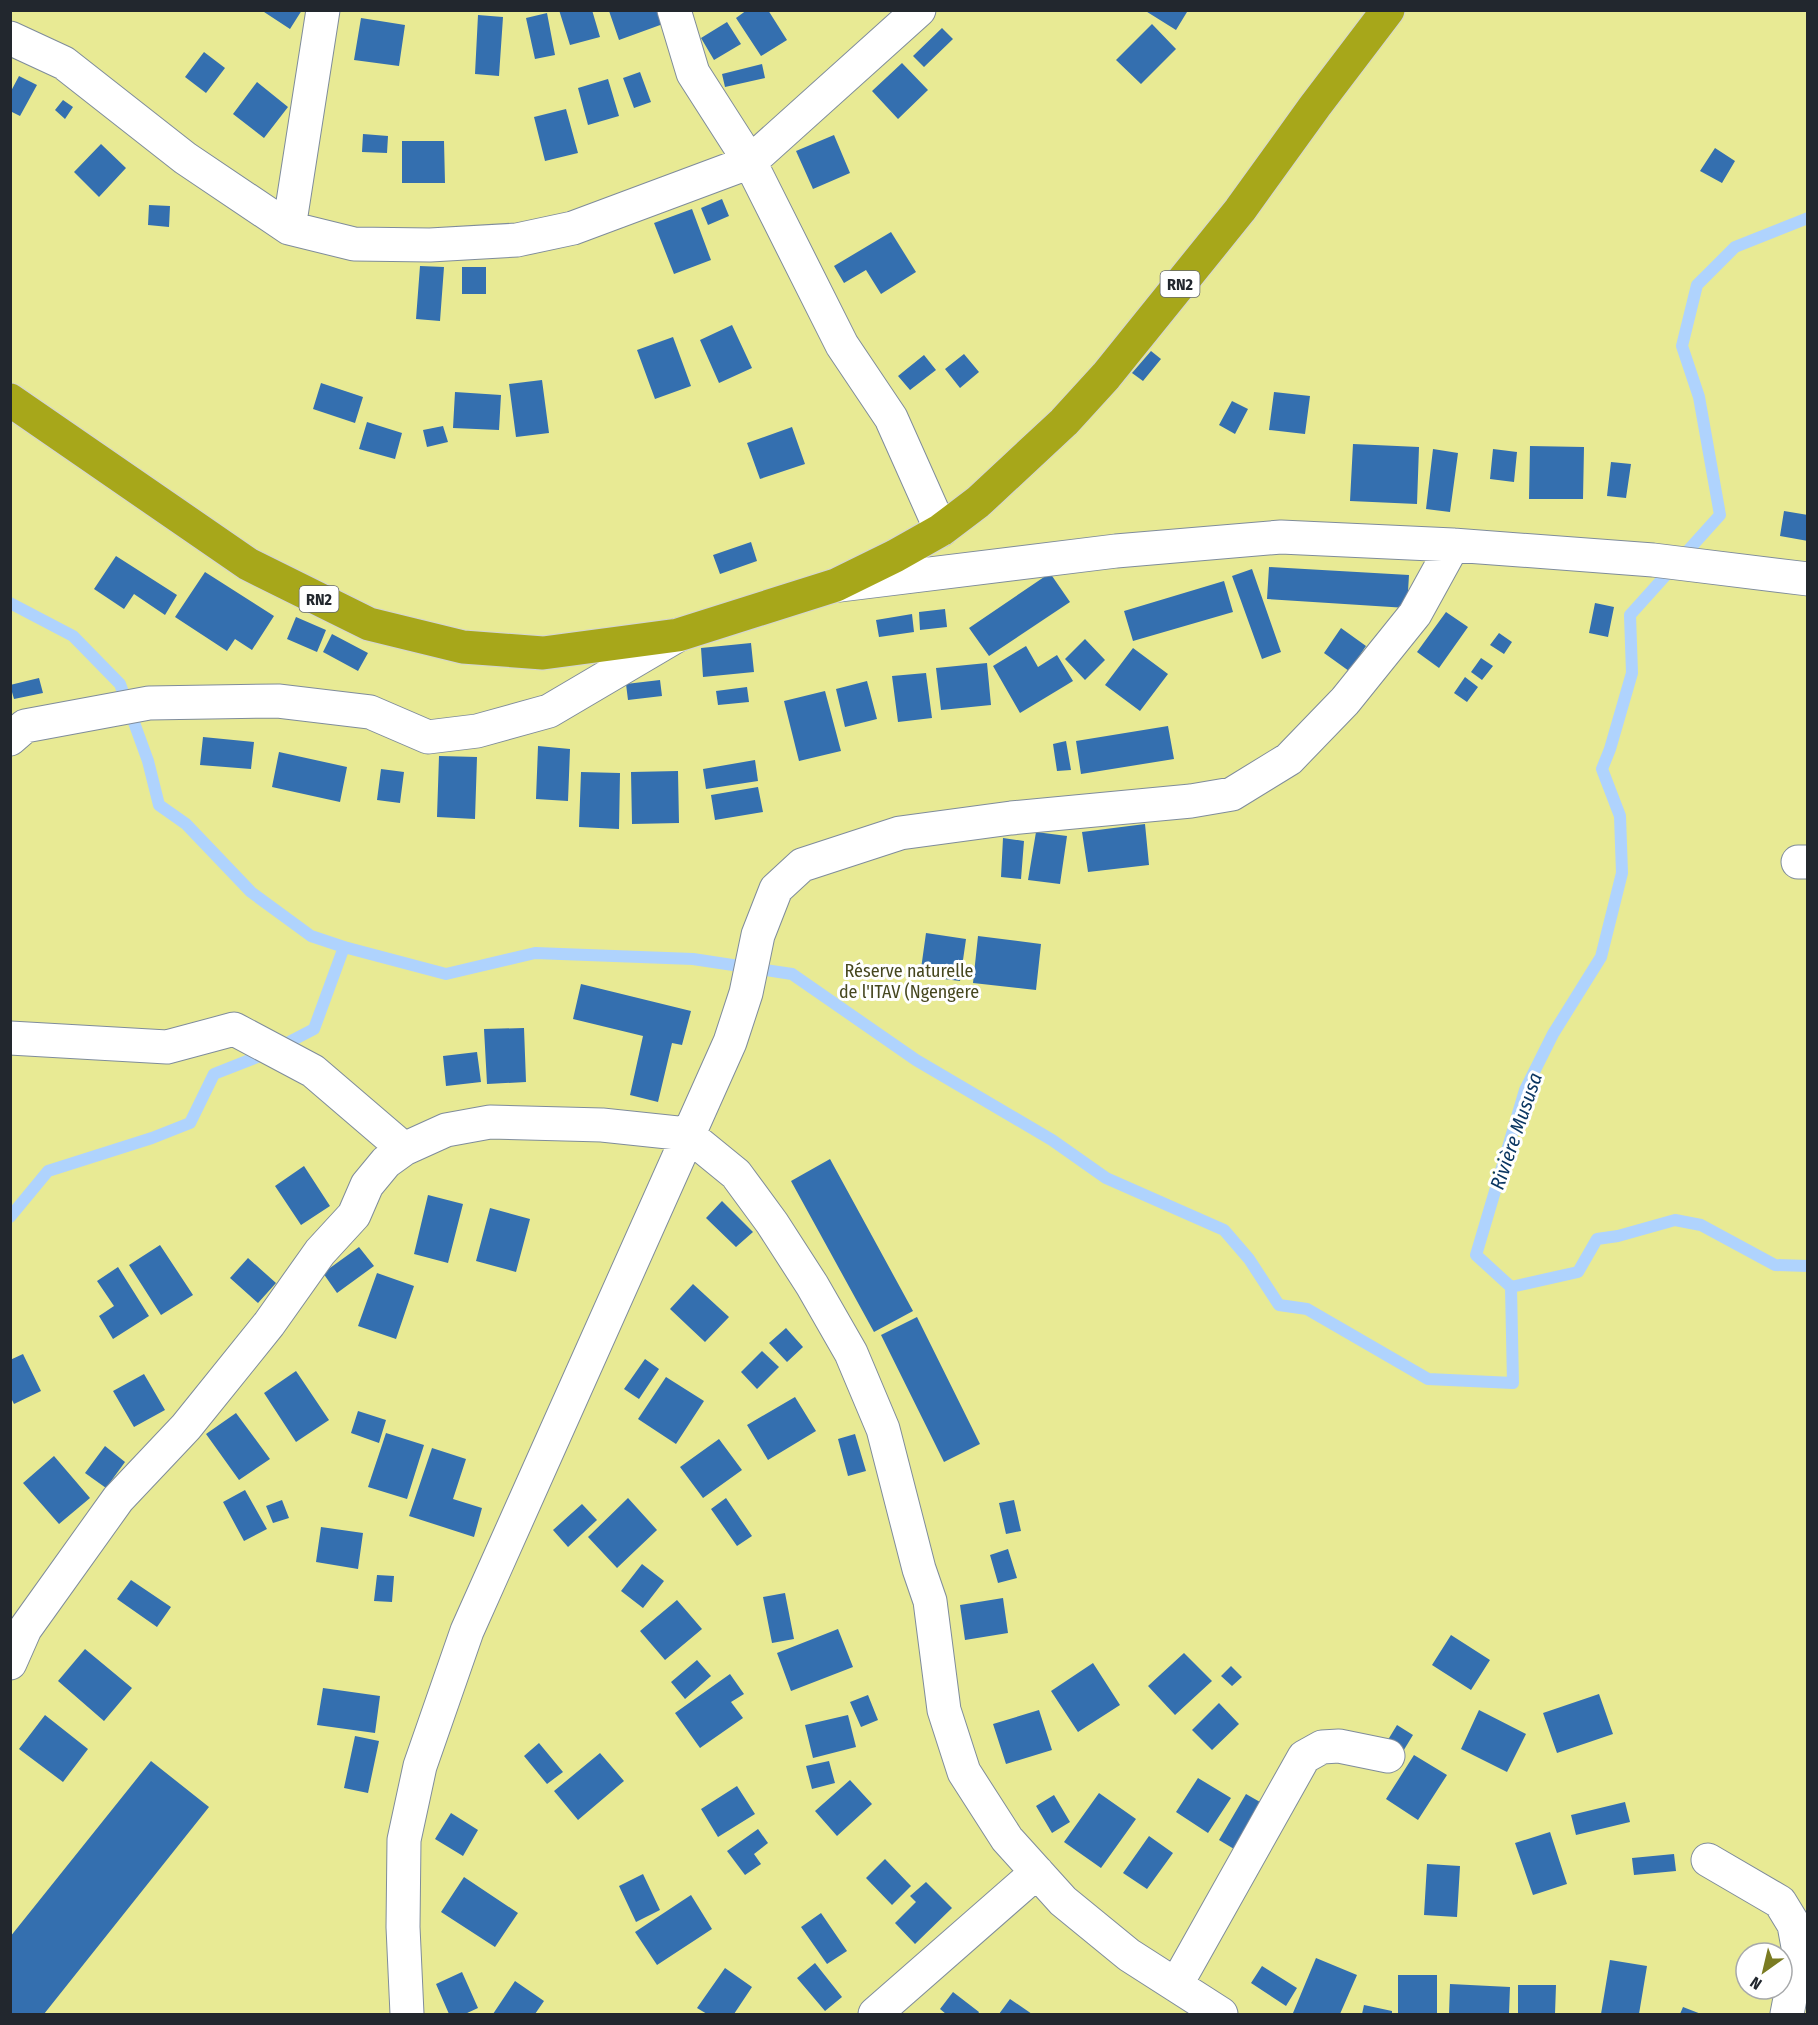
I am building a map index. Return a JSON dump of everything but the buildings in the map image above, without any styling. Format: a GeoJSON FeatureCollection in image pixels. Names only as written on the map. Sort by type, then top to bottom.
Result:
{"type":"FeatureCollection","features":[{"type":"Feature","properties":{"kind":"highway","name":"RN2"},"geometry":{"type":"LineString","coordinates":[[10,400],[248,564],[369,624],[463,646],[543,653],[678,635],[836,585],[896,556],[941,530],[978,502],[1064,423],[1106,376],[1240,210],[1388,10]]}},
{"type":"Feature","properties":{"kind":"street"},"geometry":{"type":"LineString","coordinates":[[290,228],[323,10]]}},
{"type":"Feature","properties":{"kind":"street"},"geometry":{"type":"LineString","coordinates":[[674,10],[693,73],[750,162],[842,345],[891,418],[941,530]]}},
{"type":"Feature","properties":{"kind":"street"},"geometry":{"type":"LineString","coordinates":[[10,38],[64,63],[185,158],[290,228],[354,244],[430,245],[517,240],[573,228],[750,162],[919,10]]}},
{"type":"Feature","properties":{"kind":"street"},"geometry":{"type":"LineString","coordinates":[[836,585],[1116,551],[1281,537],[1453,545],[1653,560],[1808,579]]}},
{"type":"Feature","properties":{"kind":"street"},"geometry":{"type":"LineString","coordinates":[[407,2014],[403,1927],[404,1840],[420,1766],[467,1631],[730,1042],[746,993],[758,935],[776,890],[802,865],[900,833],[1011,818],[1191,801],[1232,794],[1289,759],[1345,701],[1415,614],[1453,545]]}},
{"type":"Feature","properties":{"kind":"street"},"geometry":{"type":"LineString","coordinates":[[10,739],[25,726],[149,703],[278,701],[370,712],[428,737],[477,731],[549,711],[678,635]]}},
{"type":"Feature","properties":{"kind":"street"},"geometry":{"type":"LineString","coordinates":[[10,1038],[167,1047],[234,1029],[313,1071],[404,1149]]}},
{"type":"Feature","properties":{"kind":"street"},"geometry":{"type":"LineString","coordinates":[[10,1663],[25,1629],[118,1499],[186,1427],[269,1324],[320,1252],[354,1215],[367,1185],[386,1162],[404,1149],[446,1130],[490,1122],[602,1125],[687,1134],[736,1174],[772,1223],[812,1285],[851,1353],[883,1429],[916,1560],[930,1601],[944,1710],[964,1772],[1007,1839],[1063,1901],[1129,1955],[1221,2014]]}},
{"type":"Feature","properties":{"kind":"street"},"geometry":{"type":"LineString","coordinates":[[1176,1986],[1304,1757],[1322,1747],[1339,1746],[1388,1756]]}},
{"type":"Feature","properties":{"kind":"street"},"geometry":{"type":"LineString","coordinates":[[1708,1860],[1780,1902],[1794,1925],[1799,1952],[1787,2014]]}},
{"type":"Feature","properties":{"kind":"street"},"geometry":{"type":"LineString","coordinates":[[875,2014],[1036,1872]]}},
{"type":"Feature","properties":{"kind":"green space","name":"Réserve naturelle de l'ITAV (Ngengere"},"geometry":{"type":"Polygon","coordinates":[[[11,11],[1807,11],[1807,2014],[11,2014],[11,11]]]}},
{"type":"Feature","properties":{"kind":"waterway","name":"Rivière Mususa"},"geometry":{"type":"LineString","coordinates":[[1511,1287],[1476,1255],[1525,1090],[1553,1034],[1601,957],[1622,873],[1620,816],[1602,769],[1632,673],[1630,615],[1720,515],[1699,397],[1682,346],[1697,285],[1735,247],[1808,218]]}},
{"type":"Feature","properties":{"kind":"waterway"},"geometry":{"type":"LineString","coordinates":[[10,603],[73,636],[120,684],[148,761],[159,805],[186,824],[251,892],[311,936],[446,974],[535,953],[693,959],[792,974],[916,1060],[1052,1140],[1106,1178],[1224,1230],[1249,1259],[1279,1305],[1307,1309],[1428,1379],[1513,1383],[1511,1287]]}},
{"type":"Feature","properties":{"kind":"waterway"},"geometry":{"type":"LineString","coordinates":[[10,1217],[48,1171],[152,1138],[190,1123],[214,1074],[270,1052],[314,1029],[344,947]]}},
{"type":"Feature","properties":{"kind":"waterway","name":"Rivière Mususa"},"geometry":{"type":"LineString","coordinates":[[1511,1287],[1578,1272],[1597,1239],[1618,1236],[1675,1220],[1701,1225],[1775,1265],[1808,1266]]}}]}
